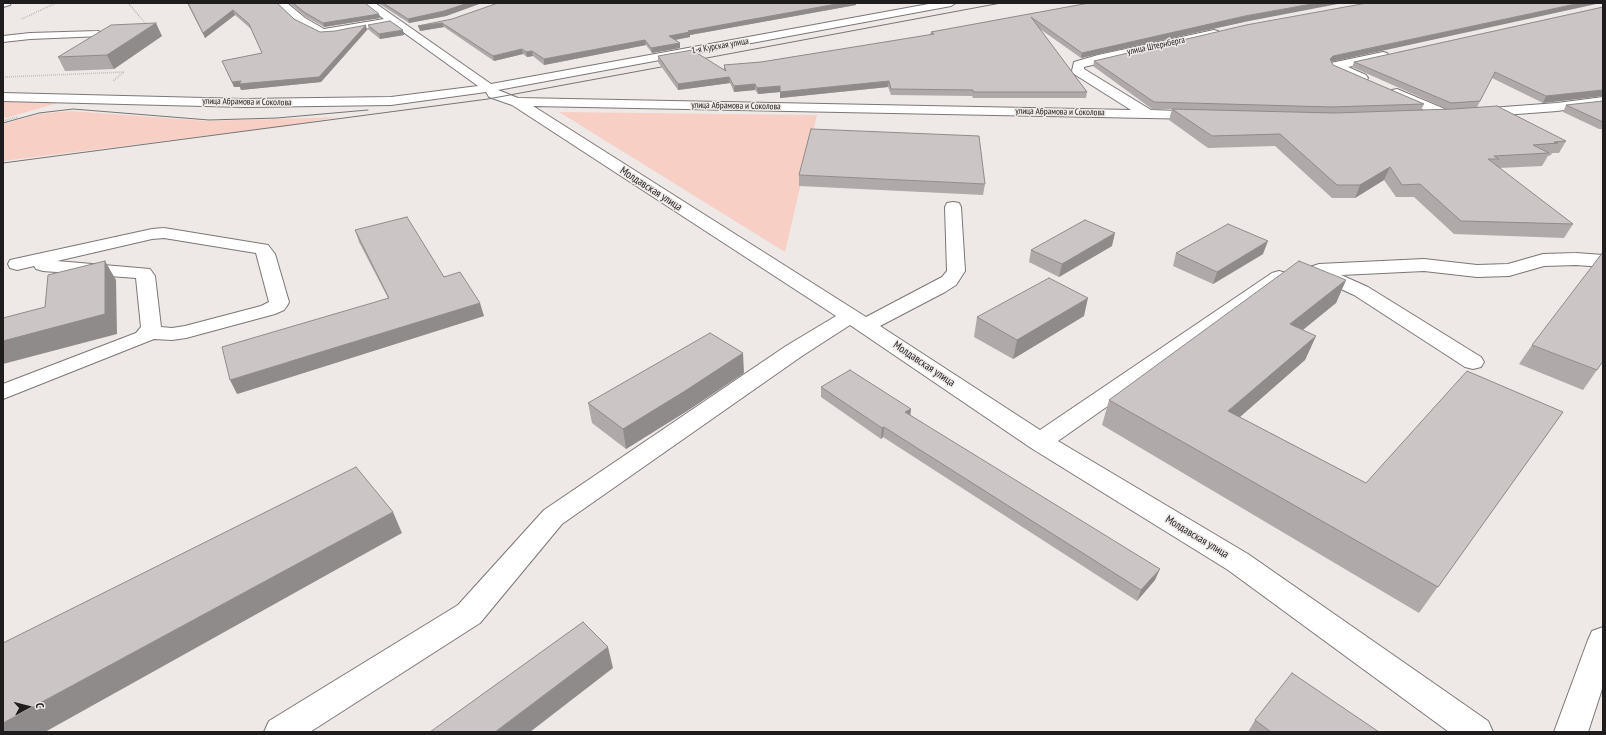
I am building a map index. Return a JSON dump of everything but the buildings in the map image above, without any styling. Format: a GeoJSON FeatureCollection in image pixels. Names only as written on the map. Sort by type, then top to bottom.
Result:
{"type":"FeatureCollection","features":[{"type":"Feature","properties":{"kind":"street"},"geometry":{"type":"LineString","coordinates":[[281,3],[301,20],[322,32],[336,31],[394,20]]}},
{"type":"Feature","properties":{"kind":"street","name":"Молдавская улица"},"geometry":{"type":"LineString","coordinates":[[368,3],[408,29],[490,88],[494,94],[517,102],[858,320],[1040,442],[1238,562],[1476,732]]}},
{"type":"Feature","properties":{"kind":"street","name":"1-я Курская улица"},"geometry":{"type":"LineString","coordinates":[[490,88],[951,3]]}},
{"type":"Feature","properties":{"kind":"street"},"geometry":{"type":"LineString","coordinates":[[408,29],[421,26]]}},
{"type":"Feature","properties":{"kind":"street","name":"улица Штернберга"},"geometry":{"type":"LineString","coordinates":[[1148,114],[1078,71],[1078,65],[1098,59],[1229,30]]}},
{"type":"Feature","properties":{"kind":"street"},"geometry":{"type":"LineString","coordinates":[[3,40],[30,36],[98,34]]}},
{"type":"Feature","properties":{"kind":"street"},"geometry":{"type":"LineString","coordinates":[[1370,81],[1336,66],[1397,53]]}},
{"type":"Feature","properties":{"kind":"street","name":"улица Абрамова и Соколова"},"geometry":{"type":"LineString","coordinates":[[3,97],[295,103],[398,100],[490,88]]}},
{"type":"Feature","properties":{"kind":"street"},"geometry":{"type":"LineString","coordinates":[[1384,88],[1447,115]]}},
{"type":"Feature","properties":{"kind":"street","name":"улица Абрамова и Соколова"},"geometry":{"type":"LineString","coordinates":[[517,102],[1211,116]]}},
{"type":"Feature","properties":{"kind":"street"},"geometry":{"type":"LineString","coordinates":[[1416,116],[1557,107],[1603,102]]}},
{"type":"Feature","properties":{"kind":"street"},"geometry":{"type":"LineString","coordinates":[[281,732],[469,614],[553,517],[794,351],[858,320],[938,288],[949,281],[956,272],[953,207]]}},
{"type":"Feature","properties":{"kind":"street"},"geometry":{"type":"LineString","coordinates":[[3,392],[143,337],[150,332],[172,334],[186,332],[268,310],[277,306],[279,302],[266,254],[262,249],[164,233],[10,266]]}},
{"type":"Feature","properties":{"kind":"street"},"geometry":{"type":"LineString","coordinates":[[1040,442],[1281,276],[1296,272],[1316,270],[1424,265],[1477,271],[1509,270],[1543,260],[1576,259],[1603,261]]}},
{"type":"Feature","properties":{"kind":"street"},"geometry":{"type":"LineString","coordinates":[[10,266],[143,273],[145,276],[151,328],[150,332]]}},
{"type":"Feature","properties":{"kind":"street"},"geometry":{"type":"LineString","coordinates":[[1316,270],[1361,291],[1473,362]]}},
{"type":"Feature","properties":{"kind":"street"},"geometry":{"type":"LineString","coordinates":[[1571,732],[1603,640]]}},
{"type":"Feature","properties":{"kind":"path"},"geometry":{"type":"LineString","coordinates":[[16,21],[56,3]]}},
{"type":"Feature","properties":{"kind":"path"},"geometry":{"type":"LineString","coordinates":[[128,3],[148,26]]}},
{"type":"Feature","properties":{"kind":"path"},"geometry":{"type":"LineString","coordinates":[[3,77],[124,72],[112,81]]}},
{"type":"Feature","properties":{"kind":"shaded area"},"geometry":{"type":"Polygon","coordinates":[[[3,101],[61,102],[6,118],[3,117],[3,101]]]}},
{"type":"Feature","properties":{"kind":"shaded area"},"geometry":{"type":"Polygon","coordinates":[[[70,111],[207,121],[338,117],[292,125],[3,161],[3,124],[39,114],[70,111]]]}},
{"type":"Feature","properties":{"kind":"shaded area"},"geometry":{"type":"Polygon","coordinates":[[[559,112],[817,115],[785,252],[559,112]]]}},
{"type":"Feature","properties":{"kind":"tram line"},"geometry":{"type":"LineString","coordinates":[[696,60],[1001,3]]}},
{"type":"Feature","properties":{"kind":"tram line"},"geometry":{"type":"LineString","coordinates":[[3,163],[488,99],[672,65]]}},
{"type":"Feature","properties":{"kind":"tram line"},"geometry":{"type":"LineString","coordinates":[[3,123],[39,113],[73,109],[209,120],[277,118],[368,110]]}}]}
